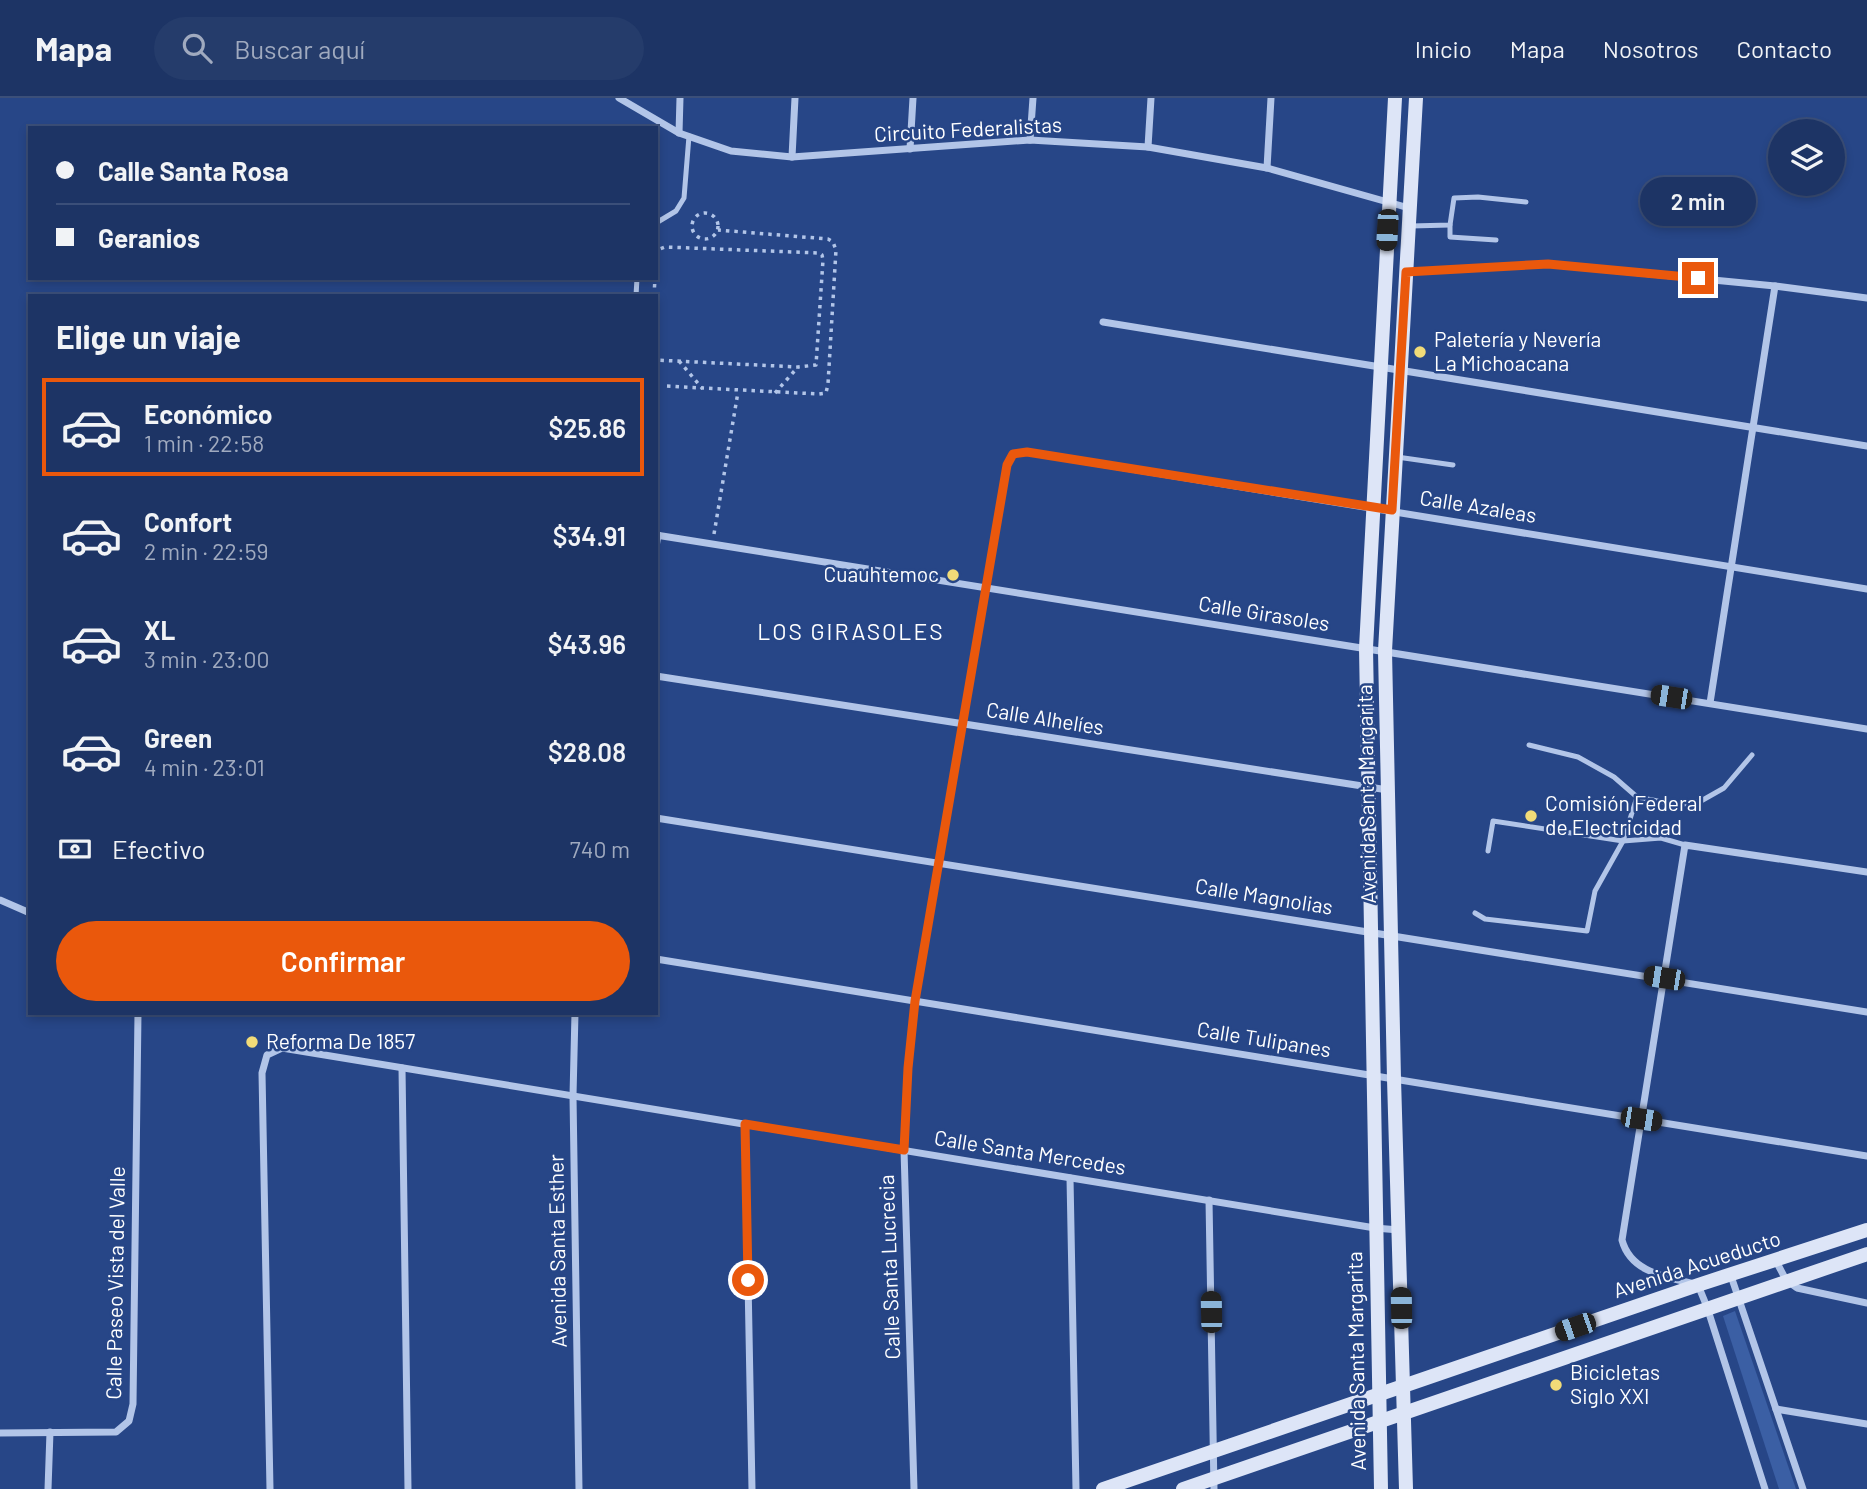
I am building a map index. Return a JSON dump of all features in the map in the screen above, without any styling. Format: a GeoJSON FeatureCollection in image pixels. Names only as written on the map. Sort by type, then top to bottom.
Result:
{"type":"FeatureCollection","features":[{"type":"Feature","properties":{"kind":"main road","name":"Avenida Santa Margarita"},"geometry":{"type":"LineString","coordinates":[[1381,1489],[1366,648],[1395,98]]}},
{"type":"Feature","properties":{"kind":"main road","name":"Avenida Santa Margarita"},"geometry":{"type":"LineString","coordinates":[[1406,1489],[1385,651],[1416,98]]}},
{"type":"Feature","properties":{"kind":"main road","name":"Avenida Acueducto"},"geometry":{"type":"LineString","coordinates":[[1104,1489],[1698,1285],[1867,1230]]}},
{"type":"Feature","properties":{"kind":"main road","name":"Avenida Acueducto"},"geometry":{"type":"LineString","coordinates":[[1183,1489],[1214,1484],[1404,1413],[1867,1254]]}},
{"type":"Feature","properties":{"kind":"street","name":"Circuito Federalistas"},"geometry":{"type":"LineString","coordinates":[[618,98],[678,133],[731,151],[792,157],[1030,140],[1148,147],[1267,168],[1409,208]]}},
{"type":"Feature","properties":{"kind":"street"},"geometry":{"type":"LineString","coordinates":[[678,133],[680,98]]}},
{"type":"Feature","properties":{"kind":"street"},"geometry":{"type":"LineString","coordinates":[[792,157],[795,98]]}},
{"type":"Feature","properties":{"kind":"street"},"geometry":{"type":"LineString","coordinates":[[910,149],[913,98]]}},
{"type":"Feature","properties":{"kind":"street"},"geometry":{"type":"LineString","coordinates":[[1030,140],[1033,98]]}},
{"type":"Feature","properties":{"kind":"street"},"geometry":{"type":"LineString","coordinates":[[1148,147],[1151,98]]}},
{"type":"Feature","properties":{"kind":"street"},"geometry":{"type":"LineString","coordinates":[[1267,168],[1271,98]]}},
{"type":"Feature","properties":{"kind":"street"},"geometry":{"type":"LineString","coordinates":[[1406,272],[1548,264],[1775,286],[1867,298]]}},
{"type":"Feature","properties":{"kind":"street"},"geometry":{"type":"LineString","coordinates":[[1710,703],[1775,286]]}},
{"type":"Feature","properties":{"kind":"street"},"geometry":{"type":"LineString","coordinates":[[1103,322],[1867,446]]}},
{"type":"Feature","properties":{"kind":"street","name":"Calle Azaleas"},"geometry":{"type":"LineString","coordinates":[[1007,465],[1013,454],[1027,452],[1867,589]]}},
{"type":"Feature","properties":{"kind":"street","name":"Calle Santa Lucrecia"},"geometry":{"type":"LineString","coordinates":[[914,1489],[904,1150],[908,1068],[915,1001],[1007,465]]}},
{"type":"Feature","properties":{"kind":"street","name":"Calle Girasoles"},"geometry":{"type":"LineString","coordinates":[[658,535],[1867,729]]}},
{"type":"Feature","properties":{"kind":"street","name":"Calle Alhelíes"},"geometry":{"type":"LineString","coordinates":[[658,676],[1388,790]]}},
{"type":"Feature","properties":{"kind":"street","name":"Calle Magnolias"},"geometry":{"type":"LineString","coordinates":[[658,818],[1867,1012]]}},
{"type":"Feature","properties":{"kind":"street"},"geometry":{"type":"LineString","coordinates":[[1765,1489],[1698,1285],[1653,1273],[1633,1262],[1625,1252],[1622,1240],[1685,845],[1867,872]]}},
{"type":"Feature","properties":{"kind":"street"},"geometry":{"type":"LineString","coordinates":[[0,900],[28,912]]}},
{"type":"Feature","properties":{"kind":"street","name":"Calle Tulipanes"},"geometry":{"type":"LineString","coordinates":[[658,959],[1867,1156]]}},
{"type":"Feature","properties":{"kind":"street","name":"Calle Paseo Vista del Valle"},"geometry":{"type":"LineString","coordinates":[[0,1433],[116,1432],[129,1421],[133,1404],[138,1015]]}},
{"type":"Feature","properties":{"kind":"street","name":"Avenida Santa Esther"},"geometry":{"type":"LineString","coordinates":[[575,1015],[573,1096],[579,1489]]}},
{"type":"Feature","properties":{"kind":"street","name":"Calle Santa Mercedes"},"geometry":{"type":"LineString","coordinates":[[270,1489],[262,1073],[267,1055],[282,1048],[1399,1230]]}},
{"type":"Feature","properties":{"kind":"street"},"geometry":{"type":"LineString","coordinates":[[402,1068],[408,1489]]}},
{"type":"Feature","properties":{"kind":"street"},"geometry":{"type":"LineString","coordinates":[[745,1124],[752,1489]]}},
{"type":"Feature","properties":{"kind":"street"},"geometry":{"type":"LineString","coordinates":[[1070,1178],[1076,1489]]}},
{"type":"Feature","properties":{"kind":"street"},"geometry":{"type":"LineString","coordinates":[[1209,1200],[1214,1484]]}},
{"type":"Feature","properties":{"kind":"street"},"geometry":{"type":"LineString","coordinates":[[1776,1261],[1786,1280],[1797,1288],[1867,1303]]}},
{"type":"Feature","properties":{"kind":"street"},"geometry":{"type":"LineString","coordinates":[[1731,1276],[1740,1296],[1803,1489]]}},
{"type":"Feature","properties":{"kind":"street"},"geometry":{"type":"LineString","coordinates":[[1776,1409],[1867,1424]]}},
{"type":"Feature","properties":{"kind":"street"},"geometry":{"type":"LineString","coordinates":[[48,1489],[50,1432]]}},
{"type":"Feature","properties":{"kind":"lane"},"geometry":{"type":"LineString","coordinates":[[658,222],[677,211],[684,198],[689,136]]}},
{"type":"Feature","properties":{"kind":"lane"},"geometry":{"type":"LineString","coordinates":[[1496,240],[1450,237],[1454,198],[1478,197],[1526,202]]}},
{"type":"Feature","properties":{"kind":"lane"},"geometry":{"type":"LineString","coordinates":[[1408,226],[1450,225]]}},
{"type":"Feature","properties":{"kind":"lane"},"geometry":{"type":"LineString","coordinates":[[1395,457],[1453,465]]}},
{"type":"Feature","properties":{"kind":"lane"},"geometry":{"type":"LineString","coordinates":[[1530,745],[1578,757],[1614,777],[1637,797],[1678,805],[1701,801],[1724,788],[1752,755]]}},
{"type":"Feature","properties":{"kind":"lane"},"geometry":{"type":"LineString","coordinates":[[1475,913],[1485,919],[1587,931],[1595,891],[1623,841],[1637,797]]}},
{"type":"Feature","properties":{"kind":"lane"},"geometry":{"type":"LineString","coordinates":[[1488,851],[1493,821],[1623,841],[1661,838],[1685,845]]}},
{"type":"Feature","properties":{"kind":"path"},"geometry":{"type":"LineString","coordinates":[[707,212],[714,215],[718,230],[713,237],[705,239],[696,236],[692,229],[693,220],[699,214],[707,212]]}},
{"type":"Feature","properties":{"kind":"path"},"geometry":{"type":"LineString","coordinates":[[667,386],[775,393],[826,393],[836,250],[833,242],[828,239],[718,230]]}},
{"type":"Feature","properties":{"kind":"path"},"geometry":{"type":"LineString","coordinates":[[658,249],[661,247],[822,255],[818,361],[813,366],[658,360]]}},
{"type":"Feature","properties":{"kind":"path"},"geometry":{"type":"LineString","coordinates":[[680,361],[702,388]]}},
{"type":"Feature","properties":{"kind":"path"},"geometry":{"type":"LineString","coordinates":[[775,393],[798,367]]}},
{"type":"Feature","properties":{"kind":"path"},"geometry":{"type":"LineString","coordinates":[[713,544],[738,391]]}},
{"type":"Feature","properties":{"kind":"shaded area"},"geometry":{"type":"Polygon","coordinates":[[[1735,1311],[1796,1489],[1779,1489],[1723,1316],[1735,1311]]]}},
{"type":"Feature","properties":{"kind":"place","name":"Paletería y Nevería La Michoacana"},"geometry":{"type":"Point","coordinates":[1420,352]}},
{"type":"Feature","properties":{"kind":"place","name":"Cuauhtemoc"},"geometry":{"type":"Point","coordinates":[953,575]}},
{"type":"Feature","properties":{"kind":"place","name":"Comisión Federal de Electricidad"},"geometry":{"type":"Point","coordinates":[1531,816]}},
{"type":"Feature","properties":{"kind":"place","name":"Reforma De 1857"},"geometry":{"type":"Point","coordinates":[252,1042]}},
{"type":"Feature","properties":{"kind":"place","name":"Bicicletas Siglo XXI"},"geometry":{"type":"Point","coordinates":[1556,1385]}},
{"type":"Feature","properties":{"kind":"district","name":"LOS GIRASOLES"},"geometry":{"type":"Point","coordinates":[851,632]}},
{"type":"Feature","properties":{"kind":"route"},"geometry":{"type":"LineString","coordinates":[[748,1280],[745,1124],[904,1150],[915,1001],[985,587],[1007,465],[1013,454],[1027,452],[1392,510],[1406,272],[1548,264],[1698,278]]}}]}
